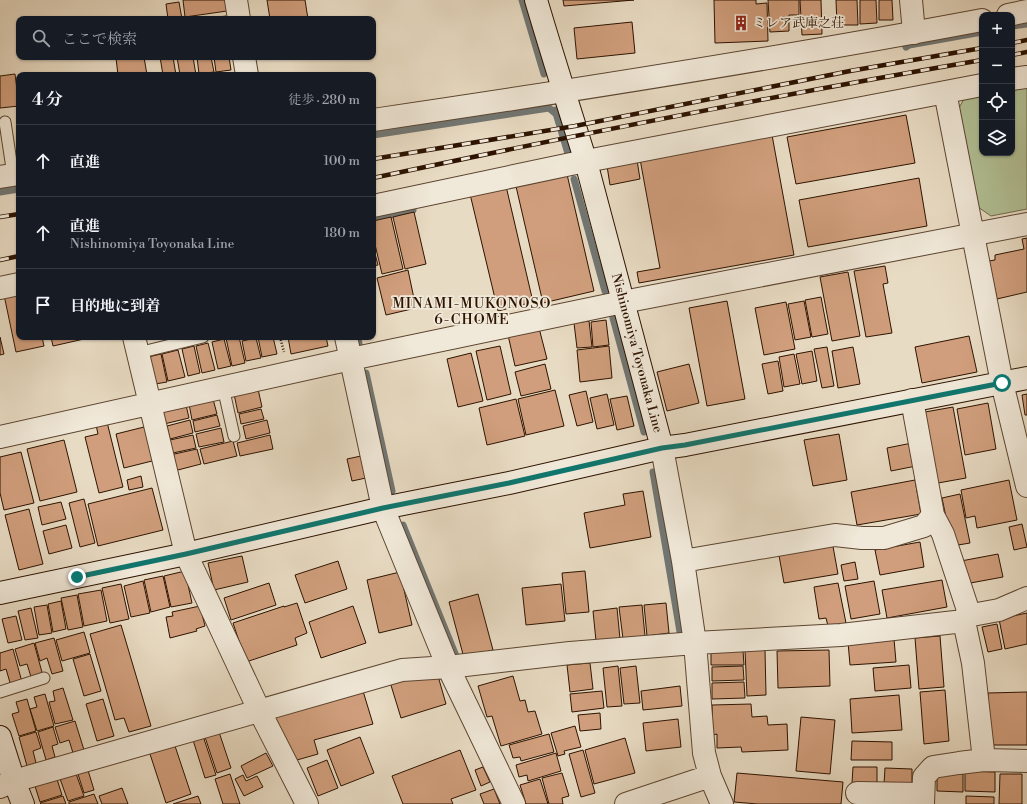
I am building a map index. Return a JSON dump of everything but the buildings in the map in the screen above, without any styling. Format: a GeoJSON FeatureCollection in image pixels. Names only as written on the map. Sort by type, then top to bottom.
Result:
{"type":"FeatureCollection","features":[{"type":"Feature","properties":{"kind":"street"},"geometry":{"type":"LineString","coordinates":[[236,0],[238,16]]}},
{"type":"Feature","properties":{"kind":"street","name":"Nishinomiya Toyonaka Line"},"geometry":{"type":"LineString","coordinates":[[0,593],[186,554],[383,508],[509,483],[662,448],[586,162],[563,92],[536,0]]}},
{"type":"Feature","properties":{"kind":"street"},"geometry":{"type":"LineString","coordinates":[[911,0],[914,33]]}},
{"type":"Feature","properties":{"kind":"street"},"geometry":{"type":"LineString","coordinates":[[376,120],[563,92],[914,33],[979,21]]}},
{"type":"Feature","properties":{"kind":"street"},"geometry":{"type":"LineString","coordinates":[[244,60],[246,72]]}},
{"type":"Feature","properties":{"kind":"street"},"geometry":{"type":"LineString","coordinates":[[1015,78],[1027,76]]}},
{"type":"Feature","properties":{"kind":"street"},"geometry":{"type":"LineString","coordinates":[[376,205],[571,164],[979,86]]}},
{"type":"Feature","properties":{"kind":"street"},"geometry":{"type":"LineString","coordinates":[[945,92],[1002,383],[1027,486]]}},
{"type":"Feature","properties":{"kind":"street"},"geometry":{"type":"LineString","coordinates":[[0,437],[351,358],[623,302],[1027,224]]}},
{"type":"Feature","properties":{"kind":"street"},"geometry":{"type":"LineString","coordinates":[[0,288],[16,285]]}},
{"type":"Feature","properties":{"kind":"street"},"geometry":{"type":"LineString","coordinates":[[347,340],[383,508],[448,667],[514,804]]}},
{"type":"Feature","properties":{"kind":"street"},"geometry":{"type":"LineString","coordinates":[[136,345],[186,554],[259,710],[307,804]]}},
{"type":"Feature","properties":{"kind":"street"},"geometry":{"type":"LineString","coordinates":[[722,804],[710,776],[704,753],[695,643],[683,561],[662,448],[685,445],[1027,378]]}},
{"type":"Feature","properties":{"kind":"street"},"geometry":{"type":"LineString","coordinates":[[912,400],[933,515],[943,534],[968,610],[964,621],[973,663],[984,760]]}},
{"type":"Feature","properties":{"kind":"street"},"geometry":{"type":"LineString","coordinates":[[683,561],[835,535],[862,538],[884,538],[924,526],[933,515]]}},
{"type":"Feature","properties":{"kind":"street"},"geometry":{"type":"LineString","coordinates":[[7,784],[259,710],[402,670],[448,667],[695,643],[841,635],[964,621],[972,615],[999,610],[1027,598]]}},
{"type":"Feature","properties":{"kind":"street"},"geometry":{"type":"LineString","coordinates":[[0,737],[7,784],[23,804]]}},
{"type":"Feature","properties":{"kind":"street"},"geometry":{"type":"LineString","coordinates":[[857,793],[923,799],[924,777],[933,767],[984,760],[1027,761]]}},
{"type":"Feature","properties":{"kind":"street"},"geometry":{"type":"LineString","coordinates":[[626,804],[710,776]]}},
{"type":"Feature","properties":{"kind":"lane"},"geometry":{"type":"LineString","coordinates":[[6,122],[11,175]]}},
{"type":"Feature","properties":{"kind":"lane"},"geometry":{"type":"LineString","coordinates":[[136,345],[178,340]]}},
{"type":"Feature","properties":{"kind":"lane"},"geometry":{"type":"LineString","coordinates":[[223,388],[234,436]]}},
{"type":"Feature","properties":{"kind":"lane"},"geometry":{"type":"LineString","coordinates":[[0,692],[44,678]]}},
{"type":"Feature","properties":{"kind":"green space"},"geometry":{"type":"Polygon","coordinates":[[[1027,86],[1027,209],[991,216],[978,207],[959,108],[965,97],[979,95],[979,156],[1015,156],[1015,88],[1027,86]]]}},
{"type":"Feature","properties":{"kind":"waterway"},"geometry":{"type":"LineString","coordinates":[[522,0],[544,74]]}},
{"type":"Feature","properties":{"kind":"waterway"},"geometry":{"type":"LineString","coordinates":[[1015,26],[1027,24]]}},
{"type":"Feature","properties":{"kind":"waterway"},"geometry":{"type":"LineString","coordinates":[[906,47],[909,45],[979,33]]}},
{"type":"Feature","properties":{"kind":"waterway"},"geometry":{"type":"LineString","coordinates":[[376,135],[549,108],[555,113]]}},
{"type":"Feature","properties":{"kind":"waterway"},"geometry":{"type":"LineString","coordinates":[[555,110],[569,157]]}},
{"type":"Feature","properties":{"kind":"waterway"},"geometry":{"type":"LineString","coordinates":[[574,179],[605,291]]}},
{"type":"Feature","properties":{"kind":"waterway"},"geometry":{"type":"LineString","coordinates":[[0,192],[16,189]]}},
{"type":"Feature","properties":{"kind":"waterway"},"geometry":{"type":"LineString","coordinates":[[376,218],[413,210]]}},
{"type":"Feature","properties":{"kind":"waterway"},"geometry":{"type":"LineString","coordinates":[[613,318],[644,432]]}},
{"type":"Feature","properties":{"kind":"waterway"},"geometry":{"type":"LineString","coordinates":[[358,340],[359,344]]}},
{"type":"Feature","properties":{"kind":"waterway"},"geometry":{"type":"LineString","coordinates":[[366,373],[392,491]]}},
{"type":"Feature","properties":{"kind":"waterway"},"geometry":{"type":"LineString","coordinates":[[653,472],[680,632]]}},
{"type":"Feature","properties":{"kind":"waterway"},"geometry":{"type":"LineString","coordinates":[[403,525],[456,656]]}},
{"type":"Feature","properties":{"kind":"railway"},"geometry":{"type":"LineString","coordinates":[[1015,42],[1027,40]]}},
{"type":"Feature","properties":{"kind":"railway"},"geometry":{"type":"LineString","coordinates":[[376,159],[575,126],[850,71],[979,49]]}},
{"type":"Feature","properties":{"kind":"railway"},"geometry":{"type":"LineString","coordinates":[[1015,54],[1027,52]]}},
{"type":"Feature","properties":{"kind":"railway"},"geometry":{"type":"LineString","coordinates":[[376,177],[677,116],[979,61]]}},
{"type":"Feature","properties":{"kind":"railway"},"geometry":{"type":"LineString","coordinates":[[0,217],[16,214]]}},
{"type":"Feature","properties":{"kind":"railway"},"geometry":{"type":"LineString","coordinates":[[0,260],[16,257]]}},
{"type":"Feature","properties":{"kind":"place","name":"ミレア武庫之荘"},"geometry":{"type":"Point","coordinates":[741,23]}},
{"type":"Feature","properties":{"kind":"district","name":"MINAMI-MUKONOSO 6-CHOME"},"geometry":{"type":"Point","coordinates":[472,312]}},
{"type":"Feature","properties":{"kind":"route"},"geometry":{"type":"LineString","coordinates":[[77,577],[186,554],[383,508],[509,483],[662,448],[685,445],[1002,383]]}}]}
